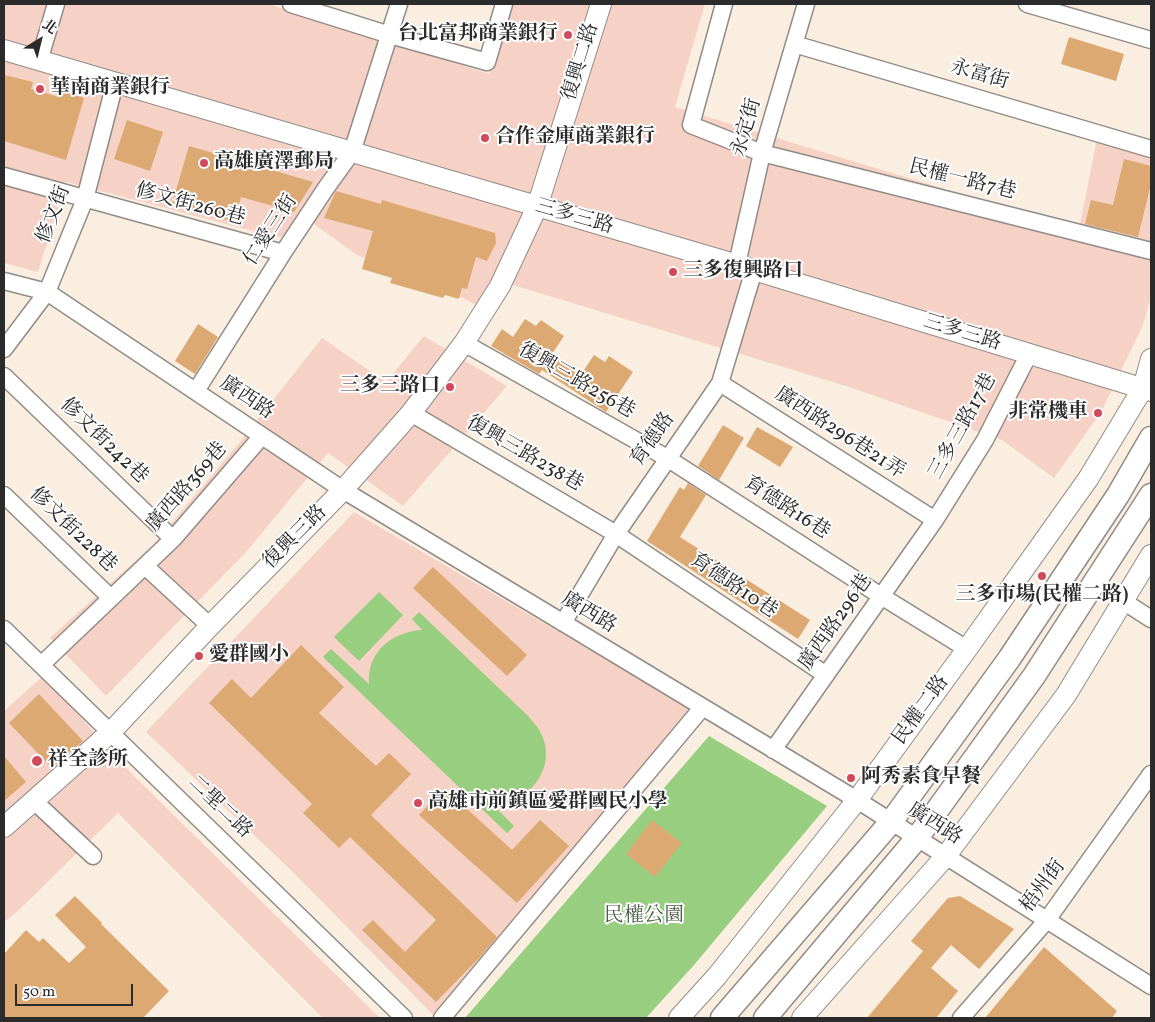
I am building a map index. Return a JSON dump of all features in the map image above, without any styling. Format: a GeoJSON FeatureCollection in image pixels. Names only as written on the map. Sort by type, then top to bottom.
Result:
{"type":"FeatureCollection","features":[{"type":"Feature","properties":{"kind":"main road","name":"民權二路"},"geometry":{"type":"LineString","coordinates":[[722,1018],[891,822],[1008,659],[1118,495],[1151,438]]}},
{"type":"Feature","properties":{"kind":"main road"},"geometry":{"type":"LineString","coordinates":[[765,1018],[917,838],[1034,676],[1151,495]]}},
{"type":"Feature","properties":{"kind":"street"},"geometry":{"type":"LineString","coordinates":[[39,61],[56,4]]}},
{"type":"Feature","properties":{"kind":"street"},"geometry":{"type":"LineString","coordinates":[[291,4],[390,35],[487,62],[504,4]]}},
{"type":"Feature","properties":{"kind":"street","name":"仁愛三街"},"geometry":{"type":"LineString","coordinates":[[196,392],[283,253],[352,152],[399,4]]}},
{"type":"Feature","properties":{"kind":"street","name":"復興二路"},"geometry":{"type":"LineString","coordinates":[[536,207],[601,4]]}},
{"type":"Feature","properties":{"kind":"street","name":"民權一路7巷"},"geometry":{"type":"LineString","coordinates":[[724,4],[691,124],[762,153],[1151,251]]}},
{"type":"Feature","properties":{"kind":"street","name":"永定街"},"geometry":{"type":"LineString","coordinates":[[746,267],[762,153],[806,4]]}},
{"type":"Feature","properties":{"kind":"street"},"geometry":{"type":"LineString","coordinates":[[1027,4],[1151,40]]}},
{"type":"Feature","properties":{"kind":"street","name":"永富街"},"geometry":{"type":"LineString","coordinates":[[794,44],[1151,149]]}},
{"type":"Feature","properties":{"kind":"street","name":"三多三路"},"geometry":{"type":"LineString","coordinates":[[4,50],[746,267],[1147,389]]}},
{"type":"Feature","properties":{"kind":"street","name":"修文街"},"geometry":{"type":"LineString","coordinates":[[4,349],[48,292],[85,199],[115,83]]}},
{"type":"Feature","properties":{"kind":"street","name":"修文街260巷"},"geometry":{"type":"LineString","coordinates":[[4,176],[283,253]]}},
{"type":"Feature","properties":{"kind":"street","name":"復興三路"},"geometry":{"type":"LineString","coordinates":[[4,828],[111,732],[210,626],[343,490],[411,413],[464,343],[500,286],[536,207]]}},
{"type":"Feature","properties":{"kind":"street","name":"育德路"},"geometry":{"type":"LineString","coordinates":[[563,623],[616,534],[720,383],[746,267]]}},
{"type":"Feature","properties":{"kind":"street","name":"廣西路"},"geometry":{"type":"LineString","coordinates":[[4,281],[48,292],[343,490],[857,800],[1151,986]]}},
{"type":"Feature","properties":{"kind":"street","name":"復興三路256巷"},"geometry":{"type":"LineString","coordinates":[[464,343],[667,458]]}},
{"type":"Feature","properties":{"kind":"street","name":"三多三路17巷"},"geometry":{"type":"LineString","coordinates":[[935,520],[985,440],[1028,354]]}},
{"type":"Feature","properties":{"kind":"street","name":"民權二路"},"geometry":{"type":"LineString","coordinates":[[679,1018],[717,976],[857,800],[967,649],[1088,479],[1147,389],[1151,359]]}},
{"type":"Feature","properties":{"kind":"street","name":"修文街242巷"},"geometry":{"type":"LineString","coordinates":[[4,376],[173,539]]}},
{"type":"Feature","properties":{"kind":"street","name":"廣西路296巷21弄"},"geometry":{"type":"LineString","coordinates":[[720,383],[935,520]]}},
{"type":"Feature","properties":{"kind":"street","name":"復興三路238巷"},"geometry":{"type":"LineString","coordinates":[[411,413],[616,534]]}},
{"type":"Feature","properties":{"kind":"street","name":"廣西路369巷"},"geometry":{"type":"LineString","coordinates":[[41,665],[173,539],[262,436]]}},
{"type":"Feature","properties":{"kind":"street","name":"育德路16巷"},"geometry":{"type":"LineString","coordinates":[[667,458],[967,649]]}},
{"type":"Feature","properties":{"kind":"street","name":"修文街228巷"},"geometry":{"type":"LineString","coordinates":[[4,495],[111,598]]}},
{"type":"Feature","properties":{"kind":"street","name":"廣西路296巷"},"geometry":{"type":"LineString","coordinates":[[773,750],[935,520]]}},
{"type":"Feature","properties":{"kind":"street","name":"育德路10巷"},"geometry":{"type":"LineString","coordinates":[[616,534],[826,675]]}},
{"type":"Feature","properties":{"kind":"street"},"geometry":{"type":"LineString","coordinates":[[802,1018],[945,857],[1066,695],[1151,555]]}},
{"type":"Feature","properties":{"kind":"street"},"geometry":{"type":"LineString","coordinates":[[145,566],[210,626]]}},
{"type":"Feature","properties":{"kind":"street"},"geometry":{"type":"LineString","coordinates":[[1123,601],[1151,619]]}},
{"type":"Feature","properties":{"kind":"street","name":"二聖二路"},"geometry":{"type":"LineString","coordinates":[[4,629],[404,1018]]}},
{"type":"Feature","properties":{"kind":"street"},"geometry":{"type":"LineString","coordinates":[[442,1018],[702,708]]}},
{"type":"Feature","properties":{"kind":"street","name":"梧州街"},"geometry":{"type":"LineString","coordinates":[[961,1018],[1047,920],[1151,774]]}},
{"type":"Feature","properties":{"kind":"street"},"geometry":{"type":"LineString","coordinates":[[34,801],[93,856]]}},
{"type":"Feature","properties":{"kind":"shaded area"},"geometry":{"type":"Polygon","coordinates":[[[4,4],[268,4],[489,74],[509,4],[705,4],[675,107],[1079,230],[1099,128],[1151,143],[1151,296],[1143,325],[1101,412],[1054,478],[1002,440],[849,387],[497,280],[478,306],[448,290],[357,255],[314,224],[300,241],[260,233],[66,182],[38,272],[4,263],[4,4]]]}},
{"type":"Feature","properties":{"kind":"shaded area"},"geometry":{"type":"Polygon","coordinates":[[[424,336],[507,386],[403,506],[328,453],[246,552],[106,696],[50,638],[153,545],[240,442],[322,338],[386,382],[424,336]]]}},
{"type":"Feature","properties":{"kind":"shaded area","name":"高雄市前鎮區愛群國民小學"},"geometry":{"type":"Polygon","coordinates":[[[354,512],[692,710],[436,1018],[295,874],[146,732],[354,512]]]}},
{"type":"Feature","properties":{"kind":"shaded area"},"geometry":{"type":"Polygon","coordinates":[[[43,676],[132,774],[380,1018],[323,1018],[118,813],[19,910],[4,922],[4,711],[43,676]]]}},
{"type":"Feature","properties":{"kind":"green space"},"geometry":{"type":"Polygon","coordinates":[[[379,592],[403,615],[359,661],[334,637],[379,592]]]}},
{"type":"Feature","properties":{"kind":"green space"},"geometry":{"type":"Polygon","coordinates":[[[419,612],[528,716],[538,728],[544,742],[546,755],[544,768],[538,780],[519,797],[506,802],[492,804],[514,826],[507,833],[323,657],[331,649],[369,684],[369,672],[372,662],[384,645],[401,635],[422,630],[412,619],[419,612]]]}},
{"type":"Feature","properties":{"kind":"green space","name":"民權公園"},"geometry":{"type":"Polygon","coordinates":[[[709,736],[827,806],[694,965],[646,1018],[465,1018],[709,736]]]}},
{"type":"Feature","properties":{"kind":"building"},"geometry":{"type":"Polygon","coordinates":[[[1069,37],[1124,54],[1116,81],[1061,64],[1069,37]]]}},
{"type":"Feature","properties":{"kind":"building"},"geometry":{"type":"Polygon","coordinates":[[[4,75],[33,82],[31,89],[59,97],[61,91],[84,98],[66,160],[4,141],[4,75]]]}},
{"type":"Feature","properties":{"kind":"building"},"geometry":{"type":"Polygon","coordinates":[[[127,120],[163,132],[150,171],[114,159],[127,120]]]}},
{"type":"Feature","properties":{"kind":"building"},"geometry":{"type":"Polygon","coordinates":[[[189,146],[313,182],[294,212],[241,197],[234,222],[172,204],[189,146]]]}},
{"type":"Feature","properties":{"kind":"building"},"geometry":{"type":"Polygon","coordinates":[[[1124,159],[1151,166],[1151,184],[1138,237],[1085,224],[1091,200],[1113,205],[1124,159]]]}},
{"type":"Feature","properties":{"kind":"building"},"geometry":{"type":"Polygon","coordinates":[[[336,191],[381,204],[382,200],[495,233],[496,243],[487,261],[476,257],[467,289],[462,288],[459,299],[445,295],[443,298],[390,283],[392,278],[362,269],[373,231],[324,218],[336,191]]]}},
{"type":"Feature","properties":{"kind":"building"},"geometry":{"type":"Polygon","coordinates":[[[525,319],[536,326],[541,320],[564,336],[552,354],[582,373],[594,355],[605,362],[609,356],[633,372],[606,412],[542,370],[539,374],[491,346],[502,329],[513,337],[525,319]]]}},
{"type":"Feature","properties":{"kind":"building"},"geometry":{"type":"Polygon","coordinates":[[[198,324],[218,337],[195,374],[175,361],[198,324]]]}},
{"type":"Feature","properties":{"kind":"building"},"geometry":{"type":"Polygon","coordinates":[[[723,425],[744,438],[719,480],[698,466],[723,425]]]}},
{"type":"Feature","properties":{"kind":"building"},"geometry":{"type":"Polygon","coordinates":[[[757,427],[793,447],[780,467],[746,446],[757,427]]]}},
{"type":"Feature","properties":{"kind":"building"},"geometry":{"type":"Polygon","coordinates":[[[688,483],[706,495],[680,537],[810,620],[798,639],[647,541],[680,487],[684,490],[688,483]]]}},
{"type":"Feature","properties":{"kind":"building"},"geometry":{"type":"Polygon","coordinates":[[[433,567],[527,655],[507,676],[413,588],[433,567]]]}},
{"type":"Feature","properties":{"kind":"building"},"geometry":{"type":"Polygon","coordinates":[[[301,645],[344,687],[319,713],[376,766],[389,753],[411,774],[371,815],[497,937],[436,1002],[362,930],[373,920],[405,952],[436,920],[350,837],[339,848],[303,813],[312,804],[209,703],[232,679],[251,698],[301,645]]]}},
{"type":"Feature","properties":{"kind":"building"},"geometry":{"type":"Polygon","coordinates":[[[39,694],[83,741],[52,768],[9,723],[39,694]]]}},
{"type":"Feature","properties":{"kind":"building"},"geometry":{"type":"Polygon","coordinates":[[[4,756],[26,782],[4,801],[4,756]]]}},
{"type":"Feature","properties":{"kind":"building"},"geometry":{"type":"Polygon","coordinates":[[[444,788],[512,850],[540,820],[569,846],[517,903],[419,815],[444,788]]]}},
{"type":"Feature","properties":{"kind":"building"},"geometry":{"type":"Polygon","coordinates":[[[652,820],[682,843],[655,877],[626,854],[652,820]]]}},
{"type":"Feature","properties":{"kind":"building"},"geometry":{"type":"Polygon","coordinates":[[[75,896],[169,991],[143,1018],[4,1018],[4,954],[26,930],[39,942],[43,938],[69,963],[86,947],[55,915],[75,896]]]}},
{"type":"Feature","properties":{"kind":"building"},"geometry":{"type":"Polygon","coordinates":[[[960,896],[1014,929],[979,969],[951,945],[931,968],[958,991],[936,1018],[867,1018],[923,951],[911,941],[948,898],[960,896]]]}},
{"type":"Feature","properties":{"kind":"building"},"geometry":{"type":"Polygon","coordinates":[[[1044,947],[1117,1011],[1112,1018],[985,1018],[1044,947]]]}},
{"type":"Feature","properties":{"kind":"place","name":"台北富邦商業銀行"},"geometry":{"type":"Point","coordinates":[568,35]}},
{"type":"Feature","properties":{"kind":"place","name":"華南商業銀行"},"geometry":{"type":"Point","coordinates":[40,89]}},
{"type":"Feature","properties":{"kind":"place","name":"合作金庫商業銀行"},"geometry":{"type":"Point","coordinates":[485,138]}},
{"type":"Feature","properties":{"kind":"place","name":"高雄廣澤郵局"},"geometry":{"type":"Point","coordinates":[204,163]}},
{"type":"Feature","properties":{"kind":"place","name":"三多復興路口"},"geometry":{"type":"Point","coordinates":[673,272]}},
{"type":"Feature","properties":{"kind":"place","name":"三多三路口"},"geometry":{"type":"Point","coordinates":[450,387]}},
{"type":"Feature","properties":{"kind":"place","name":"非常機車"},"geometry":{"type":"Point","coordinates":[1098,413]}},
{"type":"Feature","properties":{"kind":"place","name":"三多市場(民權二路)"},"geometry":{"type":"Point","coordinates":[1042,576]}},
{"type":"Feature","properties":{"kind":"place","name":"愛群國小"},"geometry":{"type":"Point","coordinates":[199,656]}},
{"type":"Feature","properties":{"kind":"place","name":"祥全診所"},"geometry":{"type":"Point","coordinates":[37,761]}},
{"type":"Feature","properties":{"kind":"place","name":"阿秀素食早餐"},"geometry":{"type":"Point","coordinates":[851,778]}},
{"type":"Feature","properties":{"kind":"place","name":"高雄市前鎮區愛群國民小學"},"geometry":{"type":"Point","coordinates":[418,803]}}]}
